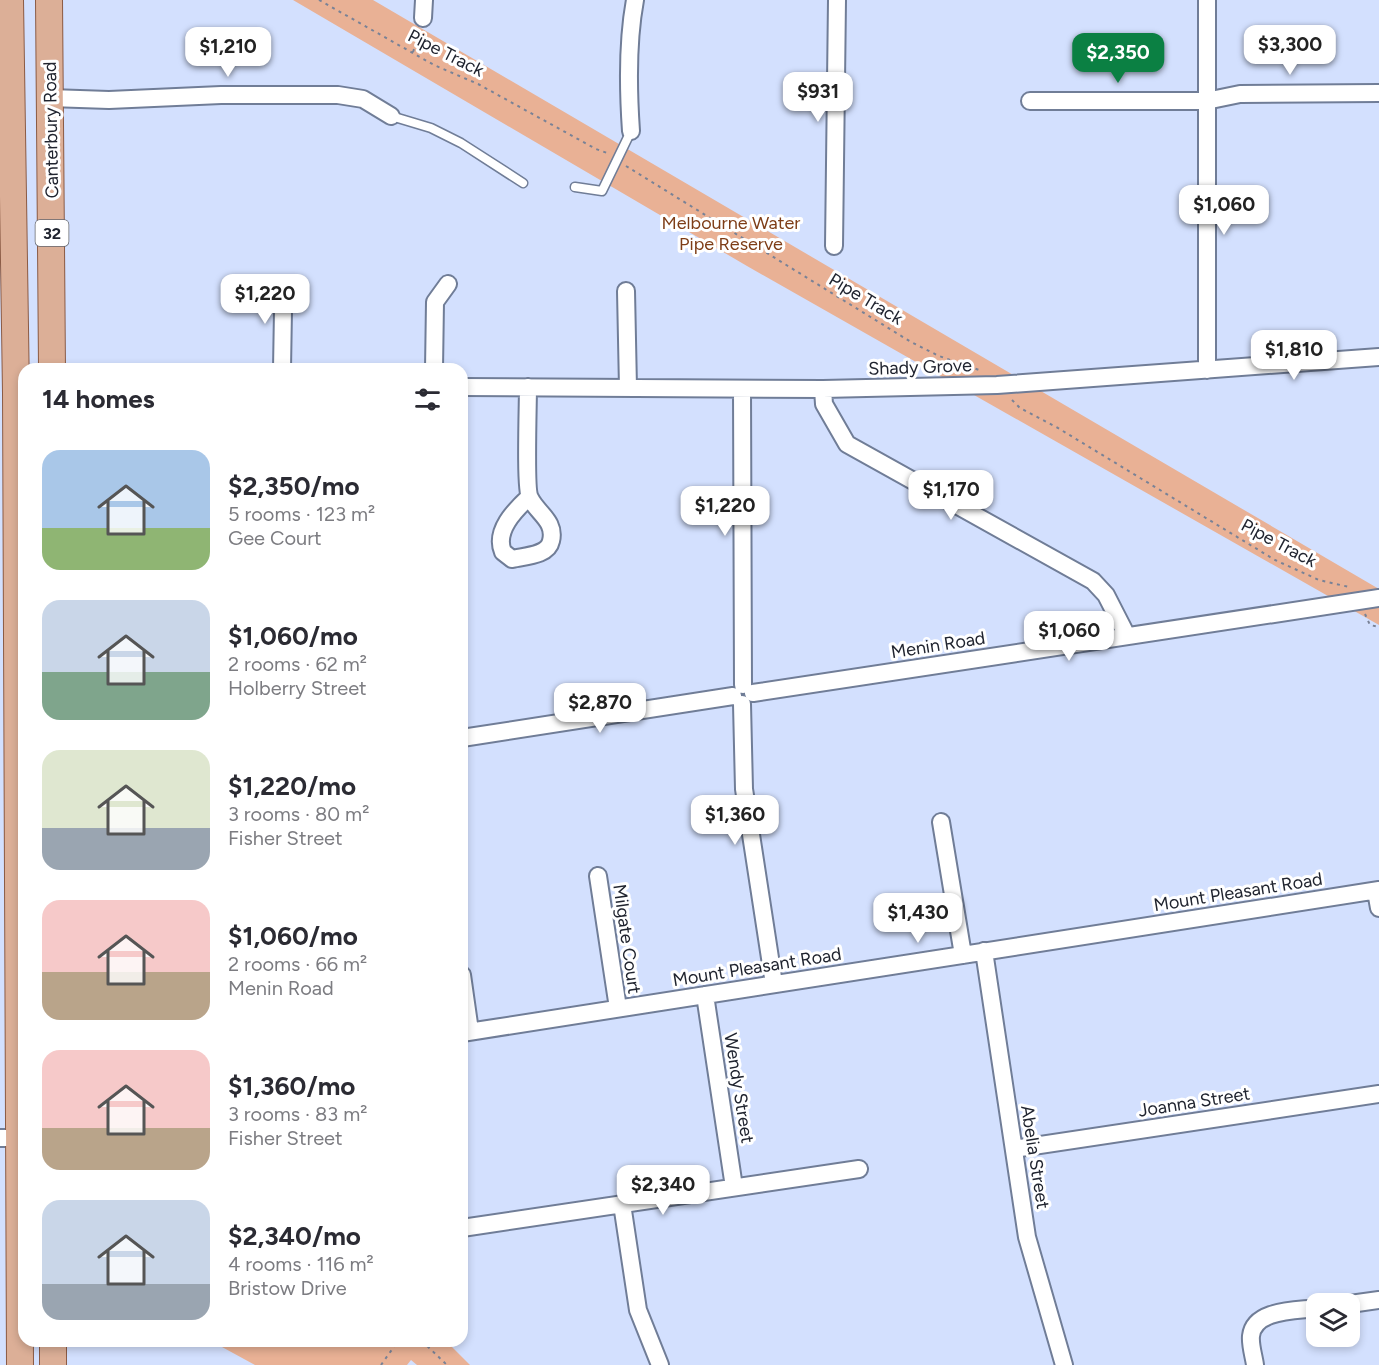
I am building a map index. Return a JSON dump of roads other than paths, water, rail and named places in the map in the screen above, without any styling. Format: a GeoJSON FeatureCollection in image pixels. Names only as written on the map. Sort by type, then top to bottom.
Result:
{"type":"FeatureCollection","features":[{"type":"Feature","properties":{"kind":"main road","name":"Canterbury Road"},"geometry":{"type":"LineString","coordinates":[[10,0],[19,363]]}},
{"type":"Feature","properties":{"kind":"main road","name":"Canterbury Road"},"geometry":{"type":"LineString","coordinates":[[49,0],[52,363]]}},
{"type":"Feature","properties":{"kind":"main road","name":"Canterbury Road"},"geometry":{"type":"LineString","coordinates":[[18,414],[8,524],[18,918]]}},
{"type":"Feature","properties":{"kind":"main road","name":"Canterbury Road"},"geometry":{"type":"LineString","coordinates":[[18,1062],[9,1138],[18,1324]]}},
{"type":"Feature","properties":{"kind":"main road","name":"Canterbury Road"},"geometry":{"type":"LineString","coordinates":[[19,1347],[20,1365]]}},
{"type":"Feature","properties":{"kind":"main road"},"geometry":{"type":"LineString","coordinates":[[53,1347],[53,1365]]}},
{"type":"Feature","properties":{"kind":"street"},"geometry":{"type":"LineString","coordinates":[[423,18],[424,0]]}},
{"type":"Feature","properties":{"kind":"street"},"geometry":{"type":"LineString","coordinates":[[632,131],[629,97],[631,18],[635,0]]}},
{"type":"Feature","properties":{"kind":"street"},"geometry":{"type":"LineString","coordinates":[[834,246],[837,0]]}},
{"type":"Feature","properties":{"kind":"street"},"geometry":{"type":"LineString","coordinates":[[1207,0],[1207,370]]}},
{"type":"Feature","properties":{"kind":"street"},"geometry":{"type":"LineString","coordinates":[[1030,101],[1206,101],[1240,94],[1379,93]]}},
{"type":"Feature","properties":{"kind":"street"},"geometry":{"type":"LineString","coordinates":[[50,98],[109,100],[221,95],[338,95],[363,99],[391,116]]}},
{"type":"Feature","properties":{"kind":"street"},"geometry":{"type":"LineString","coordinates":[[434,363],[435,302],[448,284]]}},
{"type":"Feature","properties":{"kind":"street"},"geometry":{"type":"LineString","coordinates":[[626,291],[628,388]]}},
{"type":"Feature","properties":{"kind":"street"},"geometry":{"type":"LineString","coordinates":[[282,363],[282,310],[293,295]]}},
{"type":"Feature","properties":{"kind":"street","name":"Shady Grove"},"geometry":{"type":"LineString","coordinates":[[468,387],[823,389],[997,385],[1379,357]]}},
{"type":"Feature","properties":{"kind":"street"},"geometry":{"type":"LineString","coordinates":[[528,387],[529,496]]}},
{"type":"Feature","properties":{"kind":"street"},"geometry":{"type":"LineString","coordinates":[[742,389],[744,789],[774,984]]}},
{"type":"Feature","properties":{"kind":"street"},"geometry":{"type":"LineString","coordinates":[[823,389],[824,405],[847,444],[1094,581],[1106,595],[1126,636]]}},
{"type":"Feature","properties":{"kind":"street","name":"Menin Road"},"geometry":{"type":"LineString","coordinates":[[468,737],[1379,598]]}},
{"type":"Feature","properties":{"kind":"street"},"geometry":{"type":"LineString","coordinates":[[941,822],[963,955]]}},
{"type":"Feature","properties":{"kind":"street","name":"Milgate Court"},"geometry":{"type":"LineString","coordinates":[[598,876],[618,1008]]}},
{"type":"Feature","properties":{"kind":"street"},"geometry":{"type":"LineString","coordinates":[[1378,890],[1379,908]]}},
{"type":"Feature","properties":{"kind":"street","name":"Mount Pleasant Road"},"geometry":{"type":"LineString","coordinates":[[468,1032],[1378,890]]}},
{"type":"Feature","properties":{"kind":"street","name":"Abelia Street"},"geometry":{"type":"LineString","coordinates":[[984,951],[1027,1237],[1064,1365]]}},
{"type":"Feature","properties":{"kind":"street","name":"Wendy Street"},"geometry":{"type":"LineString","coordinates":[[705,995],[734,1187]]}},
{"type":"Feature","properties":{"kind":"street","name":"Joanna Street"},"geometry":{"type":"LineString","coordinates":[[1014,1149],[1379,1094]]}},
{"type":"Feature","properties":{"kind":"street"},"geometry":{"type":"LineString","coordinates":[[468,1227],[859,1168]]}},
{"type":"Feature","properties":{"kind":"street"},"geometry":{"type":"LineString","coordinates":[[622,1204],[638,1310],[660,1365]]}},
{"type":"Feature","properties":{"kind":"street"},"geometry":{"type":"LineString","coordinates":[[1360,1303],[1379,1300]]}},
{"type":"Feature","properties":{"kind":"street"},"geometry":{"type":"LineString","coordinates":[[1255,1365],[1251,1336],[1257,1323],[1271,1315],[1306,1310]]}},
{"type":"Feature","properties":{"kind":"lane"},"geometry":{"type":"LineString","coordinates":[[391,116],[431,128],[460,143],[523,183]]}},
{"type":"Feature","properties":{"kind":"lane"},"geometry":{"type":"LineString","coordinates":[[575,187],[602,191],[632,131]]}},
{"type":"Feature","properties":{"kind":"park label","name":"Melbourne Water Pipe Reserve"},"geometry":{"type":"Point","coordinates":[731,233]}}]}
